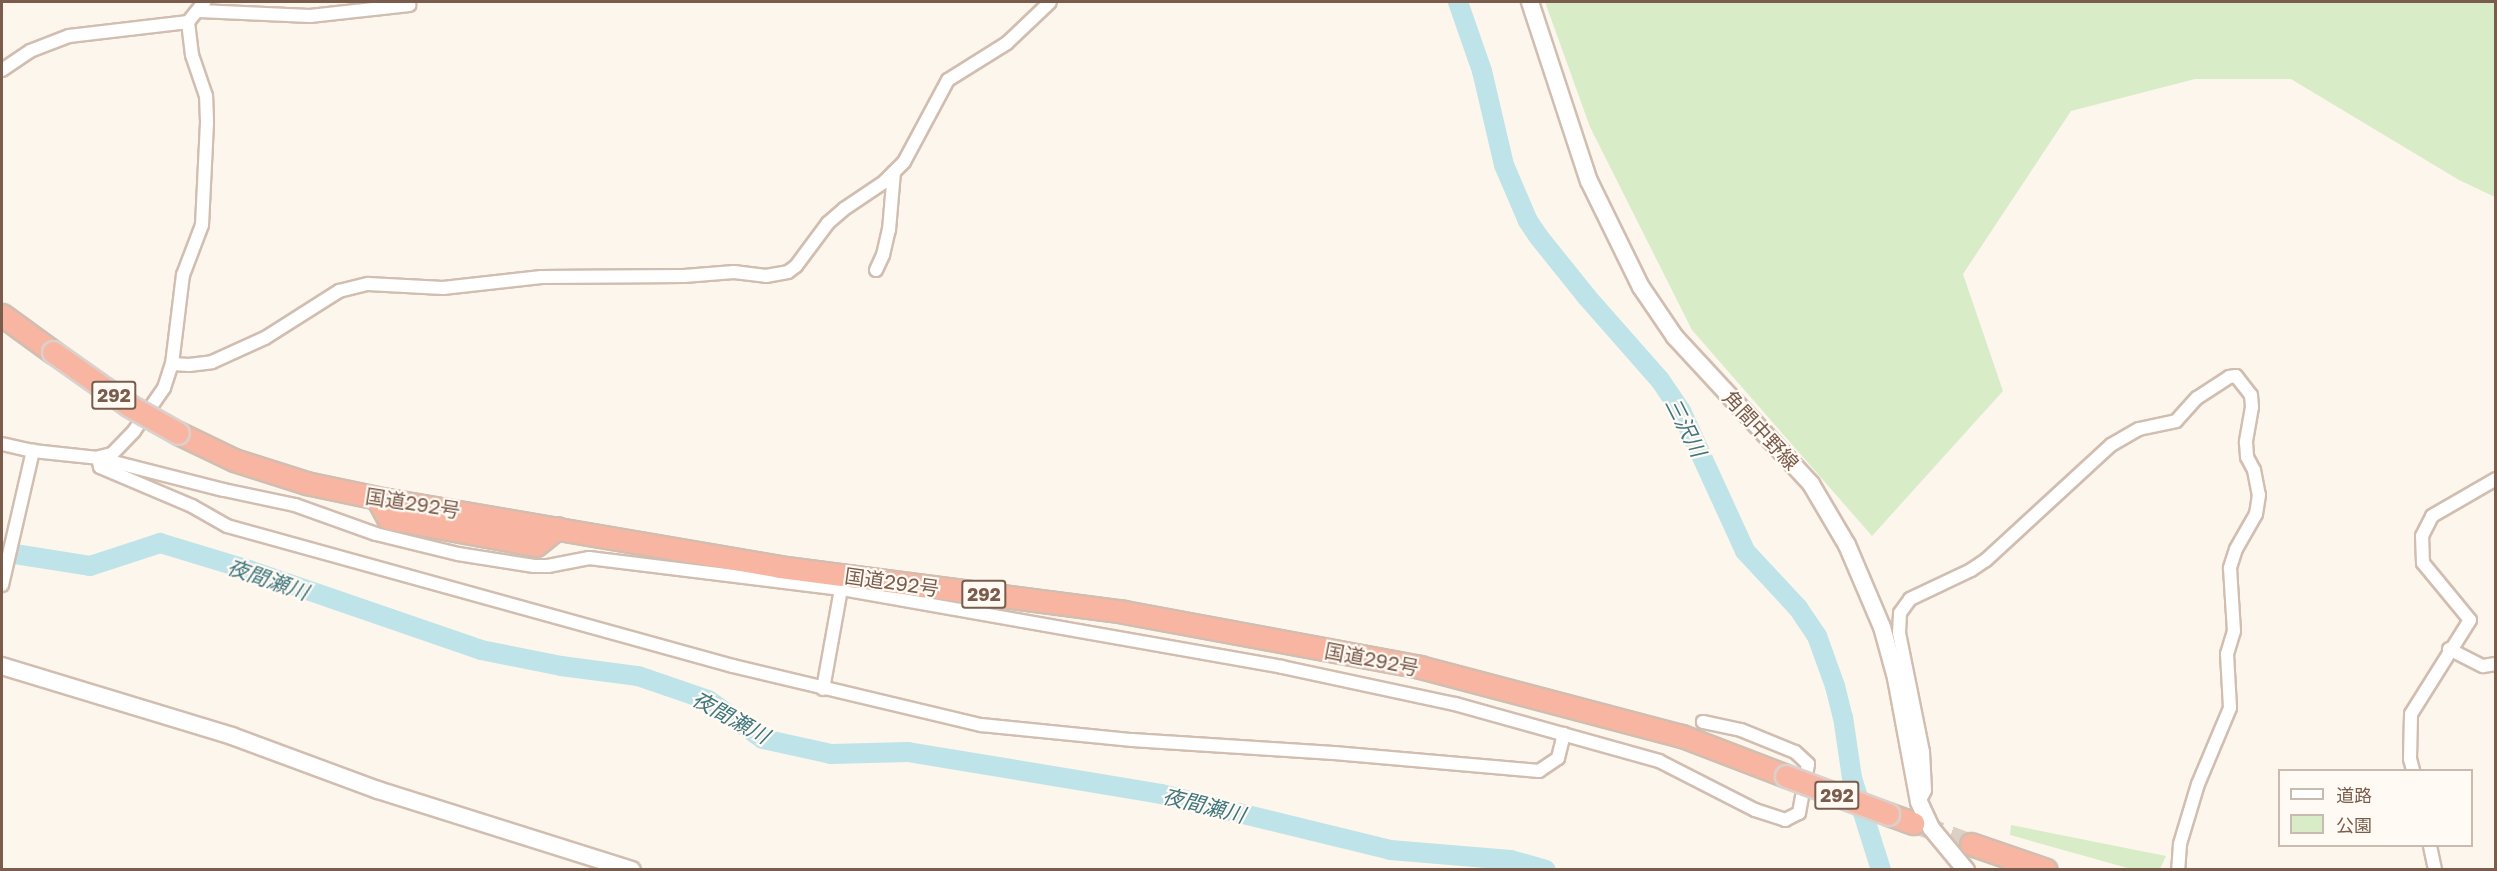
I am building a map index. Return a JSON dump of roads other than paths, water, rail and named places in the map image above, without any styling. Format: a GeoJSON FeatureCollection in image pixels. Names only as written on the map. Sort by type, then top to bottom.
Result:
{"type":"FeatureCollection","features":[{"type":"Feature","properties":{"kind":"highway","name":"国道292号"},"geometry":{"type":"LineString","coordinates":[[2,315],[128,405],[178,433],[234,460],[306,483],[377,498],[779,567],[1124,612],[1420,667],[1682,736],[1913,823]]}},
{"type":"Feature","properties":{"kind":"highway"},"geometry":{"type":"LineString","coordinates":[[1971,844],[2046,870]]}},
{"type":"Feature","properties":{"kind":"main road","name":"角間中野線"},"geometry":{"type":"LineString","coordinates":[[1530,2],[1589,181],[1641,287],[1675,337],[1811,484],[1847,545],[1882,627],[1896,678],[1919,802],[1931,828],[1966,870]]}},
{"type":"Feature","properties":{"kind":"main road"},"geometry":{"type":"LineString","coordinates":[[2,666],[232,736],[378,790],[632,870]]}},
{"type":"Feature","properties":{"kind":"street"},"geometry":{"type":"LineString","coordinates":[[172,363],[189,365],[212,362],[265,338],[339,291],[368,284],[443,288],[541,277],[684,276],[734,272],[766,276],[788,272],[796,266],[828,223],[894,172],[914,148],[927,117],[948,80],[1007,43],[1050,2]]}},
{"type":"Feature","properties":{"kind":"street"},"geometry":{"type":"LineString","coordinates":[[2,70],[30,51],[69,36],[188,22],[201,6],[310,16],[409,5]]}},
{"type":"Feature","properties":{"kind":"street"},"geometry":{"type":"LineString","coordinates":[[98,458],[112,454],[134,431],[164,388],[172,363],[183,275],[202,225],[207,122],[206,96],[192,55],[188,22]]}},
{"type":"Feature","properties":{"kind":"street"},"geometry":{"type":"LineString","coordinates":[[876,270],[883,255],[889,230],[894,172]]}},
{"type":"Feature","properties":{"kind":"street"},"geometry":{"type":"LineString","coordinates":[[1919,802],[1925,790],[1923,752],[1899,633],[1900,614],[1910,599],[1971,570],[1986,560],[2111,445],[2139,429],[2176,421],[2197,398],[2229,377],[2236,376],[2251,394],[2252,407],[2246,442],[2247,457],[2254,470],[2259,495],[2256,514],[2236,549],[2230,568],[2234,631],[2227,654],[2230,708],[2198,784],[2180,844],[2178,870]]}},
{"type":"Feature","properties":{"kind":"street"},"geometry":{"type":"LineString","coordinates":[[2,444],[32,456],[98,458],[296,505],[376,534],[458,554],[534,566],[589,558],[841,590],[1282,667],[1455,704],[1564,734],[1659,761],[1755,810],[1785,820],[1799,813],[1808,764],[1795,752],[1741,730],[1703,722]]}},
{"type":"Feature","properties":{"kind":"street"},"geometry":{"type":"LineString","coordinates":[[2,585],[32,456]]}},
{"type":"Feature","properties":{"kind":"street"},"geometry":{"type":"LineString","coordinates":[[98,458],[100,467],[192,506],[227,526],[289,541],[393,574],[537,610],[823,689],[981,725],[1132,740],[1334,753],[1539,771],[1558,758],[1564,734]]}},
{"type":"Feature","properties":{"kind":"street"},"geometry":{"type":"LineString","coordinates":[[2412,769],[2410,759],[2411,714],[2449,650],[2470,620],[2422,563],[2422,536],[2432,516],[2496,478]]}},
{"type":"Feature","properties":{"kind":"street"},"geometry":{"type":"LineString","coordinates":[[823,689],[841,590]]}},
{"type":"Feature","properties":{"kind":"street"},"geometry":{"type":"LineString","coordinates":[[2449,650],[2483,666],[2496,664]]}},
{"type":"Feature","properties":{"kind":"street"},"geometry":{"type":"LineString","coordinates":[[2430,847],[2435,870]]}},
{"type":"Feature","properties":{"kind":"waterway","name":"三沢川"},"geometry":{"type":"LineString","coordinates":[[1458,2],[1482,71],[1504,165],[1528,221],[1586,296],[1660,380],[1681,411],[1745,551],[1798,608],[1817,636],[1835,686],[1843,717],[1852,778],[1881,870]]}},
{"type":"Feature","properties":{"kind":"waterway","name":"夜間瀬川"},"geometry":{"type":"LineString","coordinates":[[2,552],[90,566],[160,543],[249,570],[481,650],[561,666],[638,676],[708,700],[763,739],[831,754],[908,752],[1161,794],[1390,850],[1511,860],[1546,870]]}},
{"type":"Feature","properties":{"kind":"tunnel"},"geometry":{"type":"LineString","coordinates":[[1921,825],[1971,844]]}}]}
